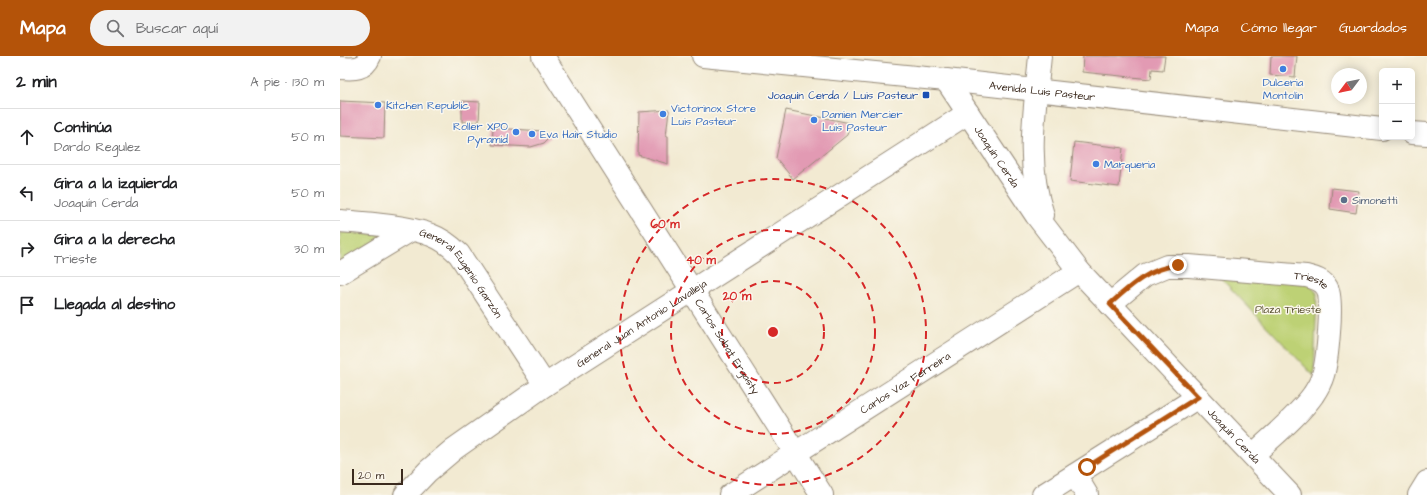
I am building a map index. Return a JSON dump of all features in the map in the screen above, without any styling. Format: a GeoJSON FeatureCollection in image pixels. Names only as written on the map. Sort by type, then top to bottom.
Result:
{"type":"FeatureCollection","features":[{"type":"Feature","properties":{"kind":"street"},"geometry":{"type":"LineString","coordinates":[[340,68],[357,69],[366,64],[370,56]]}},
{"type":"Feature","properties":{"kind":"street","name":"Carlos Sabat Ergasty"},"geometry":{"type":"LineString","coordinates":[[543,56],[822,495]]}},
{"type":"Feature","properties":{"kind":"street","name":"Joaquín Cerda"},"geometry":{"type":"LineString","coordinates":[[1040,56],[1033,116],[1032,162],[1036,192],[1050,233]]}},
{"type":"Feature","properties":{"kind":"street","name":"Avenida Luis Pasteur"},"geometry":{"type":"LineString","coordinates":[[715,57],[838,63],[946,80],[1379,129]]}},
{"type":"Feature","properties":{"kind":"street","name":"Joaquín Cerda"},"geometry":{"type":"LineString","coordinates":[[946,80],[1026,200],[1079,271],[1290,495]]}},
{"type":"Feature","properties":{"kind":"street","name":"General Juan Antonio Lavalleja"},"geometry":{"type":"LineString","coordinates":[[405,495],[428,471],[454,448],[544,385],[691,289],[968,113]]}},
{"type":"Feature","properties":{"kind":"street"},"geometry":{"type":"LineString","coordinates":[[1415,133],[1427,134]]}},
{"type":"Feature","properties":{"kind":"street","name":"General Eugenio Garzón"},"geometry":{"type":"LineString","coordinates":[[340,221],[410,230],[436,237],[459,254],[544,385]]}},
{"type":"Feature","properties":{"kind":"street"},"geometry":{"type":"LineString","coordinates":[[340,273],[410,230]]}},
{"type":"Feature","properties":{"kind":"street","name":"Trieste"},"geometry":{"type":"LineString","coordinates":[[1110,304],[1145,275],[1157,269],[1178,265],[1306,276],[1322,281],[1326,286],[1330,299],[1329,326],[1325,367],[1318,386],[1307,403],[1253,455]]}},
{"type":"Feature","properties":{"kind":"street","name":"Carlos Vaz Ferreira"},"geometry":{"type":"LineString","coordinates":[[730,495],[1079,271]]}},
{"type":"Feature","properties":{"kind":"street"},"geometry":{"type":"LineString","coordinates":[[1043,495],[1198,397]]}},
{"type":"Feature","properties":{"kind":"street"},"geometry":{"type":"LineString","coordinates":[[1075,475],[1087,495]]}},
{"type":"Feature","properties":{"kind":"street"},"geometry":{"type":"LineString","coordinates":[[1419,495],[1427,482]]}},
{"type":"Feature","properties":{"kind":"green space"},"geometry":{"type":"Polygon","coordinates":[[[340,232],[386,235],[340,264],[340,232]]]}},
{"type":"Feature","properties":{"kind":"green space","name":"Plaza Trieste"},"geometry":{"type":"Polygon","coordinates":[[[1215,272],[1309,284],[1317,293],[1314,376],[1215,272]]]}},
{"type":"Feature","properties":{"kind":"building"},"geometry":{"type":"Polygon","coordinates":[[[1083,56],[1165,56],[1163,70],[1152,69],[1151,79],[1082,72],[1083,56]]]}},
{"type":"Feature","properties":{"kind":"building","name":"Dulceria Montolin"},"geometry":{"type":"Polygon","coordinates":[[[1271,56],[1297,56],[1295,77],[1270,75],[1271,56]]]}},
{"type":"Feature","properties":{"kind":"building"},"geometry":{"type":"Polygon","coordinates":[[[340,101],[385,103],[384,138],[340,136],[340,101]]]}},
{"type":"Feature","properties":{"kind":"building"},"geometry":{"type":"Polygon","coordinates":[[[462,101],[480,102],[479,122],[462,122],[462,101]]]}},
{"type":"Feature","properties":{"kind":"building"},"geometry":{"type":"Polygon","coordinates":[[[669,110],[666,136],[668,136],[668,164],[638,155],[639,112],[669,110]]]}},
{"type":"Feature","properties":{"kind":"building"},"geometry":{"type":"Polygon","coordinates":[[[786,110],[850,123],[847,135],[793,179],[776,158],[786,110]]]}},
{"type":"Feature","properties":{"kind":"building"},"geometry":{"type":"Polygon","coordinates":[[[493,128],[544,131],[550,137],[544,143],[531,147],[492,145],[493,128]]]}},
{"type":"Feature","properties":{"kind":"building","name":"Marqueria"},"geometry":{"type":"Polygon","coordinates":[[[1074,142],[1123,148],[1119,187],[1070,181],[1074,142]]]}},
{"type":"Feature","properties":{"kind":"building","name":"Simonetti"},"geometry":{"type":"Polygon","coordinates":[[[1332,188],[1359,191],[1356,213],[1330,209],[1332,188]]]}},
{"type":"Feature","properties":{"kind":"place","name":"Dulceria Montolin"},"geometry":{"type":"Point","coordinates":[1283,69]}},
{"type":"Feature","properties":{"kind":"place","name":"Joaquín Cerda / Luis Pasteur"},"geometry":{"type":"Point","coordinates":[926,95]}},
{"type":"Feature","properties":{"kind":"place","name":"Kitchen Republic"},"geometry":{"type":"Point","coordinates":[378,105]}},
{"type":"Feature","properties":{"kind":"place","name":"Victorinox Store Luis Pasteur"},"geometry":{"type":"Point","coordinates":[663,114]}},
{"type":"Feature","properties":{"kind":"place","name":"Damien Mercier Luis Pasteur"},"geometry":{"type":"Point","coordinates":[814,120]}},
{"type":"Feature","properties":{"kind":"place","name":"Roller XPO Pyramid"},"geometry":{"type":"Point","coordinates":[516,132]}},
{"type":"Feature","properties":{"kind":"place","name":"Eva Hair Studio"},"geometry":{"type":"Point","coordinates":[532,134]}},
{"type":"Feature","properties":{"kind":"place","name":"Marqueria"},"geometry":{"type":"Point","coordinates":[1096,164]}},
{"type":"Feature","properties":{"kind":"place","name":"Simonetti"},"geometry":{"type":"Point","coordinates":[1344,200]}},
{"type":"Feature","properties":{"kind":"route"},"geometry":{"type":"LineString","coordinates":[[1087,467],[1198,397],[1110,304],[1145,275],[1157,269],[1178,265]]}}]}
